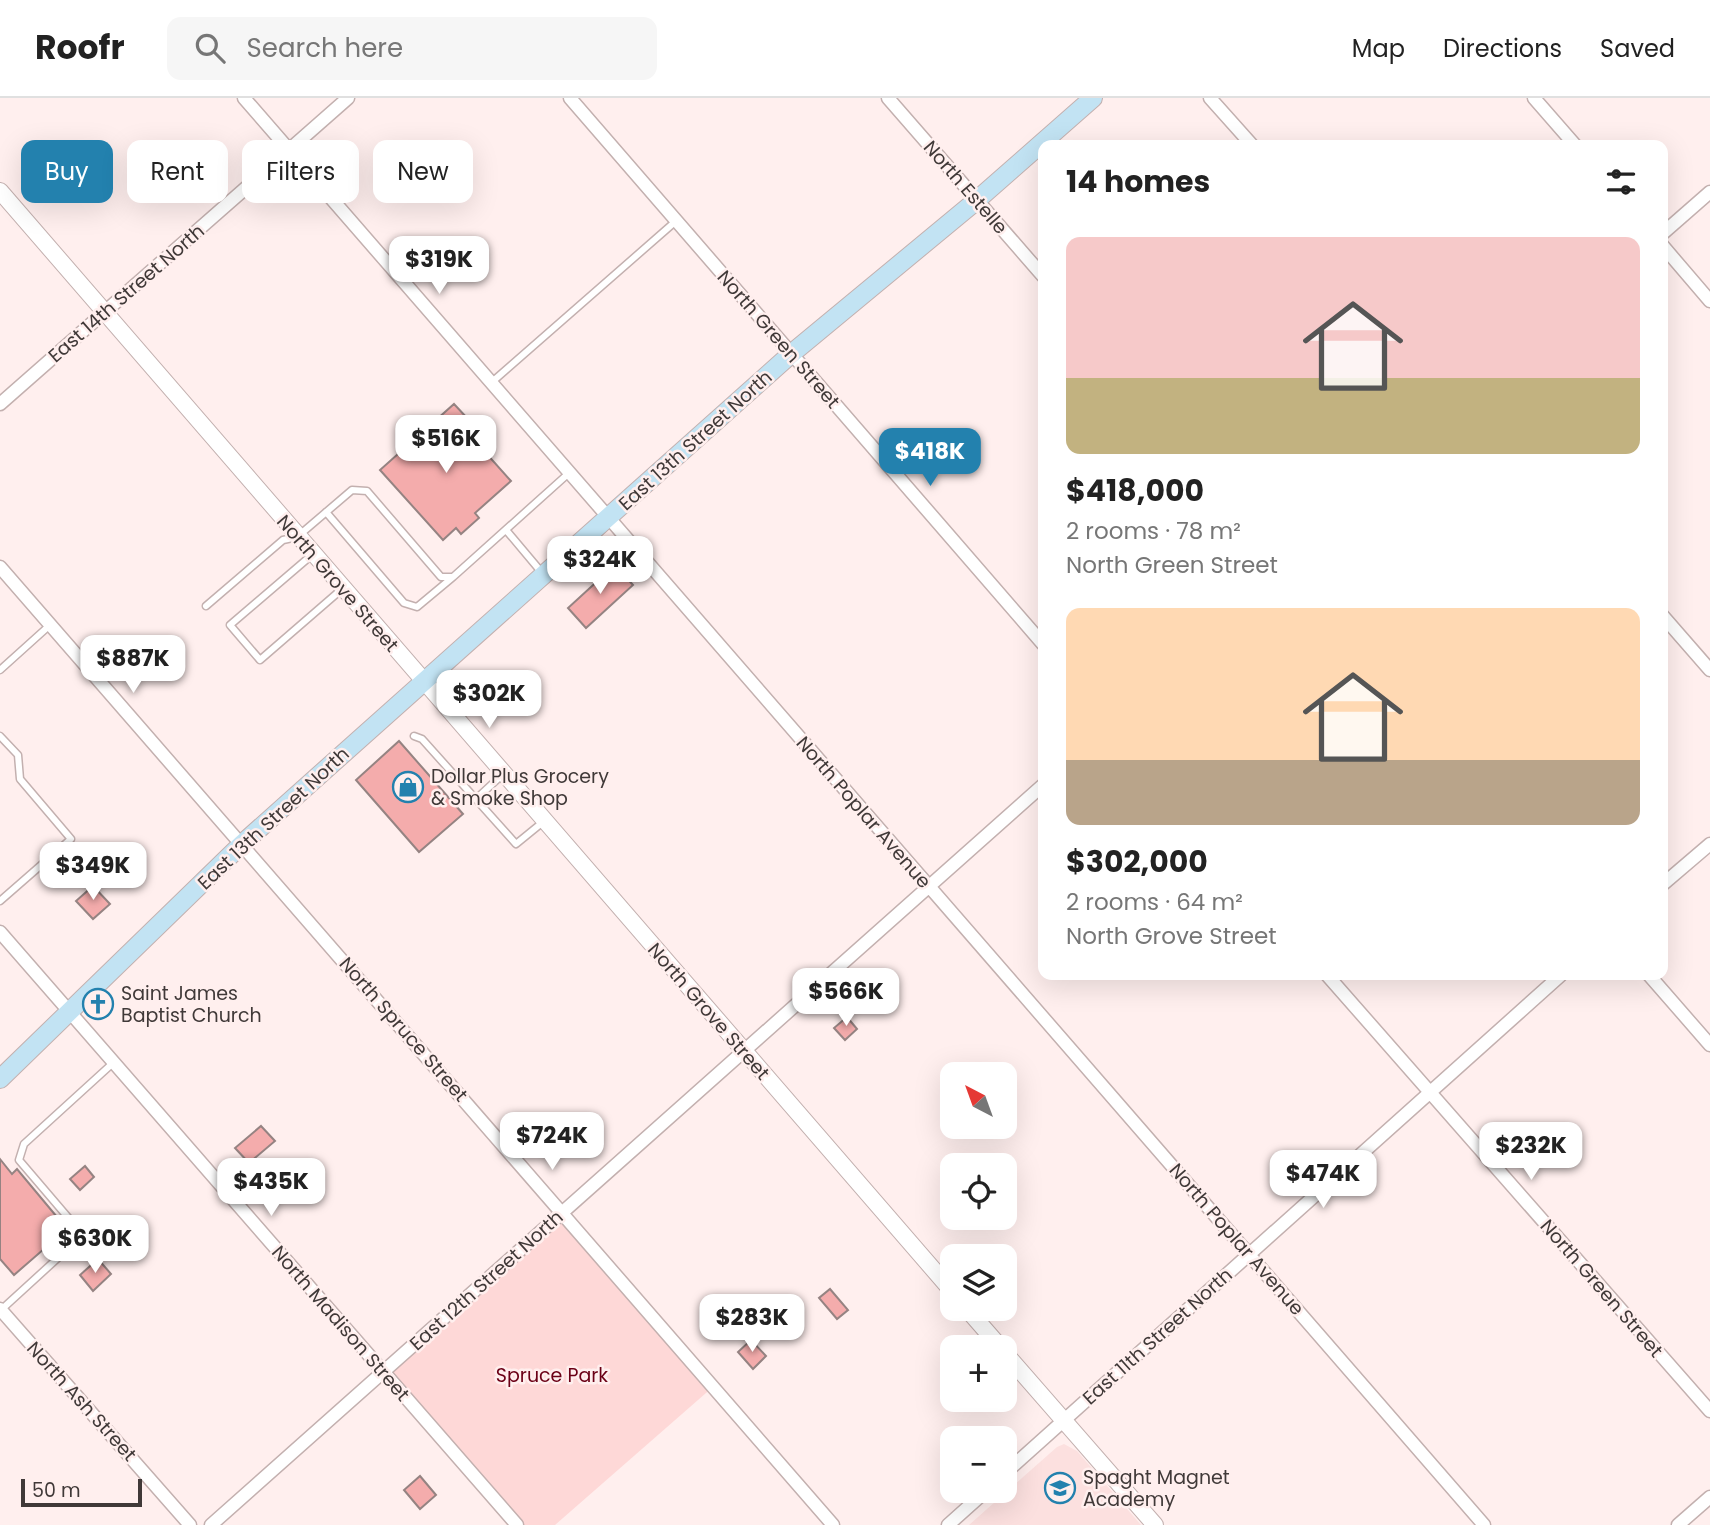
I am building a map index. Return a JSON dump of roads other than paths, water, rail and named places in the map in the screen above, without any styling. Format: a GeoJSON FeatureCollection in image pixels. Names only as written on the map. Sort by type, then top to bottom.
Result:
{"type":"FeatureCollection","features":[{"type":"Feature","properties":{"kind":"main road","name":"East 13th Street North"},"geometry":{"type":"LineString","coordinates":[[1045,140],[1093,98]]}},
{"type":"Feature","properties":{"kind":"main road","name":"East 13th Street North"},"geometry":{"type":"LineString","coordinates":[[0,1079],[71,1014],[242,844],[792,354],[1038,146]]}},
{"type":"Feature","properties":{"kind":"street","name":"North Poplar Avenue"},"geometry":{"type":"LineString","coordinates":[[244,98],[281,140]]}},
{"type":"Feature","properties":{"kind":"street","name":"East 14th Street North"},"geometry":{"type":"LineString","coordinates":[[299,140],[348,98]]}},
{"type":"Feature","properties":{"kind":"street","name":"North Green Street"},"geometry":{"type":"LineString","coordinates":[[570,98],[1038,637]]}},
{"type":"Feature","properties":{"kind":"street","name":"North Estelle"},"geometry":{"type":"LineString","coordinates":[[888,98],[1038,270]]}},
{"type":"Feature","properties":{"kind":"street"},"geometry":{"type":"LineString","coordinates":[[1210,98],[1248,140]]}},
{"type":"Feature","properties":{"kind":"street"},"geometry":{"type":"LineString","coordinates":[[1534,98],[1571,140]]}},
{"type":"Feature","properties":{"kind":"street","name":"East 14th Street North"},"geometry":{"type":"LineString","coordinates":[[0,404],[242,190]]}},
{"type":"Feature","properties":{"kind":"street","name":"North Grove Street"},"geometry":{"type":"LineString","coordinates":[[0,191],[940,1277]]}},
{"type":"Feature","properties":{"kind":"street"},"geometry":{"type":"LineString","coordinates":[[1668,229],[1710,192]]}},
{"type":"Feature","properties":{"kind":"street","name":"North Poplar Avenue"},"geometry":{"type":"LineString","coordinates":[[336,203],[607,518],[1485,1525]]}},
{"type":"Feature","properties":{"kind":"street"},"geometry":{"type":"LineString","coordinates":[[1668,252],[1710,301]]}},
{"type":"Feature","properties":{"kind":"street","name":"North Spruce Street"},"geometry":{"type":"LineString","coordinates":[[0,567],[564,1211],[834,1525]]}},
{"type":"Feature","properties":{"kind":"street"},"geometry":{"type":"LineString","coordinates":[[1668,622],[1710,670]]}},
{"type":"Feature","properties":{"kind":"street","name":"East 12th Street North"},"geometry":{"type":"LineString","coordinates":[[211,1525],[1038,789]]}},
{"type":"Feature","properties":{"kind":"street"},"geometry":{"type":"LineString","coordinates":[[1668,880],[1710,844]]}},
{"type":"Feature","properties":{"kind":"street","name":"North Madison Street"},"geometry":{"type":"LineString","coordinates":[[0,932],[517,1525]]}},
{"type":"Feature","properties":{"kind":"street","name":"North Green Street"},"geometry":{"type":"LineString","coordinates":[[1331,980],[1710,1411]]}},
{"type":"Feature","properties":{"kind":"street","name":"East 11th Street North"},"geometry":{"type":"LineString","coordinates":[[1017,1462],[1554,980]]}},
{"type":"Feature","properties":{"kind":"street"},"geometry":{"type":"LineString","coordinates":[[1653,980],[1710,1045]]}},
{"type":"Feature","properties":{"kind":"street","name":"North Ash Street"},"geometry":{"type":"LineString","coordinates":[[0,1310],[190,1525]]}},
{"type":"Feature","properties":{"kind":"street"},"geometry":{"type":"LineString","coordinates":[[977,1321],[990,1335]]}},
{"type":"Feature","properties":{"kind":"street"},"geometry":{"type":"LineString","coordinates":[[1017,1367],[1154,1524]]}},
{"type":"Feature","properties":{"kind":"street"},"geometry":{"type":"LineString","coordinates":[[1678,1525],[1710,1497]]}},
{"type":"Feature","properties":{"kind":"street"},"geometry":{"type":"LineString","coordinates":[[948,1525],[973,1503]]}},
{"type":"Feature","properties":{"kind":"lane"},"geometry":{"type":"LineString","coordinates":[[492,382],[676,221]]}},
{"type":"Feature","properties":{"kind":"lane"},"geometry":{"type":"LineString","coordinates":[[326,512],[404,603],[418,607],[569,474]]}},
{"type":"Feature","properties":{"kind":"lane"},"geometry":{"type":"LineString","coordinates":[[206,606],[283,540],[297,537],[352,490],[367,491],[441,577],[453,577]]}},
{"type":"Feature","properties":{"kind":"lane"},"geometry":{"type":"LineString","coordinates":[[506,530],[543,575]]}},
{"type":"Feature","properties":{"kind":"lane"},"geometry":{"type":"LineString","coordinates":[[313,554],[230,625],[260,660],[342,589]]}},
{"type":"Feature","properties":{"kind":"lane"},"geometry":{"type":"LineString","coordinates":[[0,670],[50,625]]}},
{"type":"Feature","properties":{"kind":"lane"},"geometry":{"type":"LineString","coordinates":[[0,736],[18,755],[20,779],[71,839],[0,901]]}},
{"type":"Feature","properties":{"kind":"lane"},"geometry":{"type":"LineString","coordinates":[[414,736],[422,739],[516,844],[545,821]]}},
{"type":"Feature","properties":{"kind":"lane"},"geometry":{"type":"LineString","coordinates":[[476,799],[504,774]]}},
{"type":"Feature","properties":{"kind":"lane"},"geometry":{"type":"LineString","coordinates":[[0,1310],[83,1235],[19,1160],[24,1144],[113,1063]]}},
{"type":"Feature","properties":{"kind":"place","name":"Dollar Plus Grocery & Smoke Shop"},"geometry":{"type":"Point","coordinates":[408,787]}},
{"type":"Feature","properties":{"kind":"place","name":"Saint James Baptist Church"},"geometry":{"type":"Point","coordinates":[98,1004]}},
{"type":"Feature","properties":{"kind":"place","name":"Spaght Magnet Academy"},"geometry":{"type":"Point","coordinates":[1060,1488]}},
{"type":"Feature","properties":{"kind":"park label","name":"Spruce Park"},"geometry":{"type":"Point","coordinates":[552,1375]}}]}
